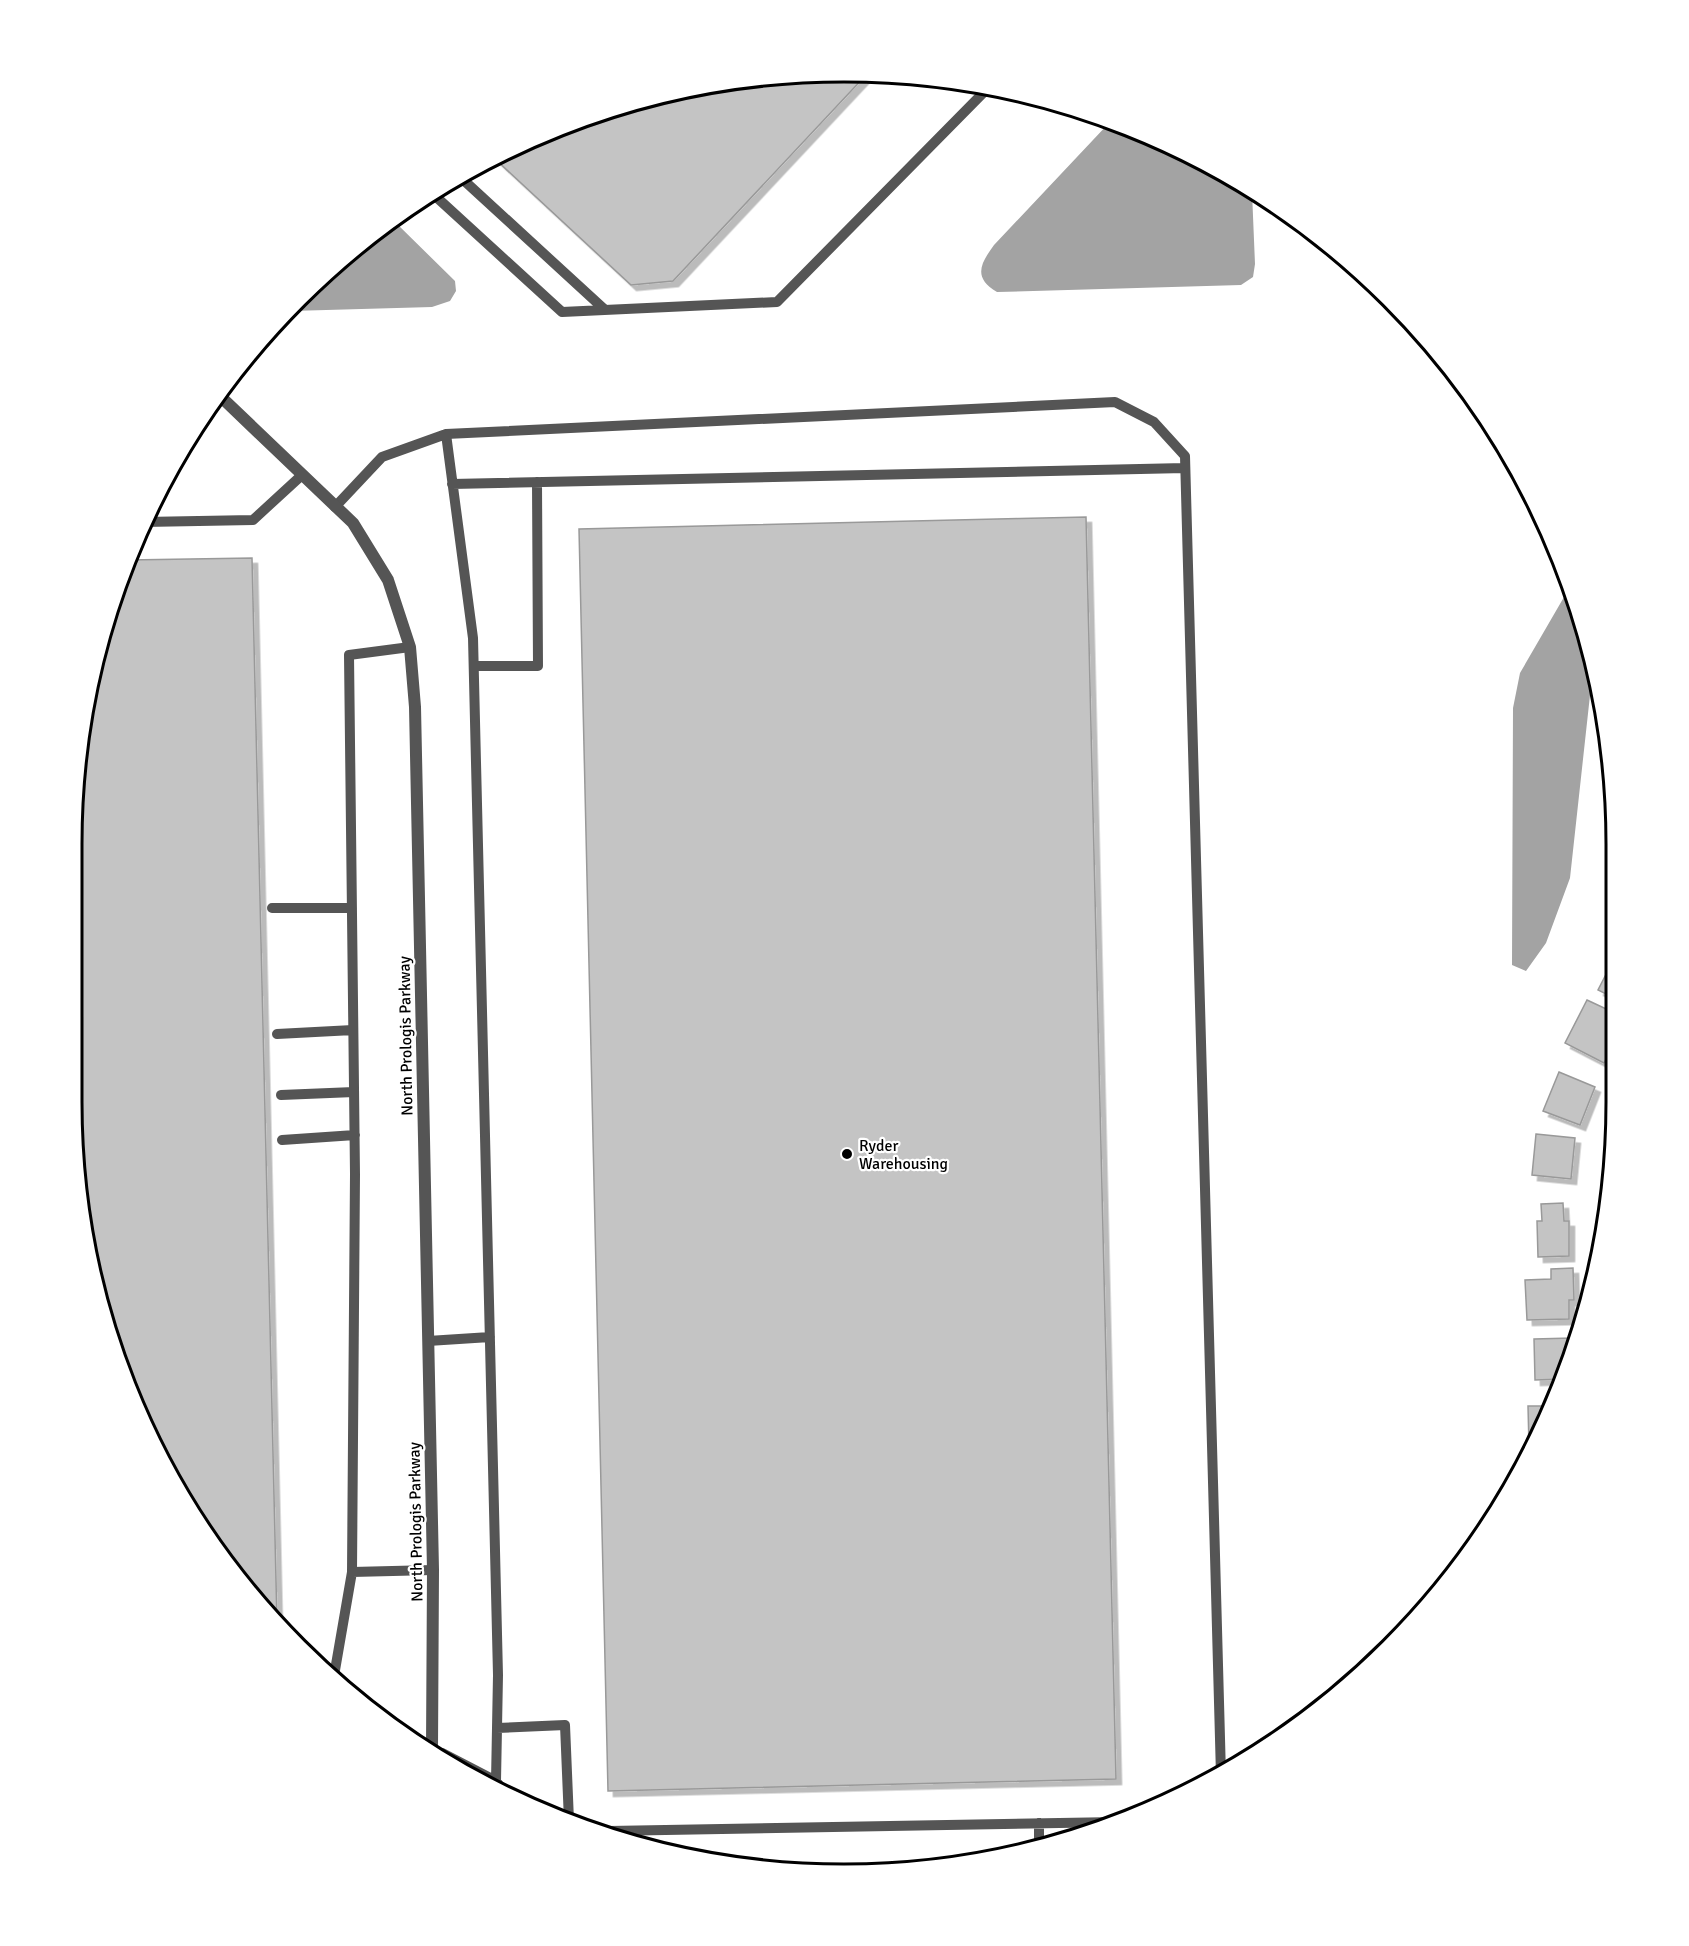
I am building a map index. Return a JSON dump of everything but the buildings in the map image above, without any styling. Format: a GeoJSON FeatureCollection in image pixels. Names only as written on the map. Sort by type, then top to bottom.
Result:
{"type":"FeatureCollection","features":[{"type":"Feature","properties":{"kind":"street","name":"North Prologis Parkway"},"geometry":{"type":"LineString","coordinates":[[225,401],[353,523],[388,580],[410,648],[415,707],[433,1570],[432,1742]]}},
{"type":"Feature","properties":{"kind":"lane"},"geometry":{"type":"LineString","coordinates":[[439,200],[562,312],[777,302],[981,95]]}},
{"type":"Feature","properties":{"kind":"lane"},"geometry":{"type":"LineString","coordinates":[[468,183],[604,309]]}},
{"type":"Feature","properties":{"kind":"lane"},"geometry":{"type":"LineString","coordinates":[[335,507],[382,456],[446,434],[1115,402],[1154,422],[1185,456],[1221,1764]]}},
{"type":"Feature","properties":{"kind":"lane"},"geometry":{"type":"LineString","coordinates":[[446,434],[473,638],[499,1781]]}},
{"type":"Feature","properties":{"kind":"lane"},"geometry":{"type":"LineString","coordinates":[[452,484],[1185,468]]}},
{"type":"Feature","properties":{"kind":"lane"},"geometry":{"type":"LineString","coordinates":[[155,522],[253,520],[303,475]]}},
{"type":"Feature","properties":{"kind":"lane"},"geometry":{"type":"LineString","coordinates":[[474,666],[538,666],[537,482]]}},
{"type":"Feature","properties":{"kind":"lane"},"geometry":{"type":"LineString","coordinates":[[336,1668],[352,1572],[355,1135],[349,655],[410,648]]}},
{"type":"Feature","properties":{"kind":"lane"},"geometry":{"type":"LineString","coordinates":[[272,908],[352,908]]}},
{"type":"Feature","properties":{"kind":"lane"},"geometry":{"type":"LineString","coordinates":[[277,1034],[353,1030]]}},
{"type":"Feature","properties":{"kind":"lane"},"geometry":{"type":"LineString","coordinates":[[281,1095],[354,1092]]}},
{"type":"Feature","properties":{"kind":"lane"},"geometry":{"type":"LineString","coordinates":[[282,1140],[355,1135]]}},
{"type":"Feature","properties":{"kind":"lane"},"geometry":{"type":"LineString","coordinates":[[428,1341],[490,1337]]}},
{"type":"Feature","properties":{"kind":"lane"},"geometry":{"type":"LineString","coordinates":[[352,1572],[433,1570]]}},
{"type":"Feature","properties":{"kind":"lane"},"geometry":{"type":"LineString","coordinates":[[497,1728],[565,1725],[569,1811]]}},
{"type":"Feature","properties":{"kind":"lane"},"geometry":{"type":"LineString","coordinates":[[624,1831],[1091,1822]]}},
{"type":"Feature","properties":{"kind":"lane"},"geometry":{"type":"LineString","coordinates":[[1039,1823],[1039,1839]]}},
{"type":"Feature","properties":{"kind":"shaded area"},"geometry":{"type":"Polygon","coordinates":[[[1104,129],[1182,161],[1252,201],[1255,264],[1253,277],[1241,285],[997,292],[984,281],[981,270],[985,258],[994,245],[1104,129]]]}},
{"type":"Feature","properties":{"kind":"shaded area"},"geometry":{"type":"Polygon","coordinates":[[[400,227],[455,281],[456,291],[450,301],[432,307],[302,311],[342,272],[400,227]]]}},
{"type":"Feature","properties":{"kind":"shaded area"},"geometry":{"type":"Polygon","coordinates":[[[1565,596],[1581,647],[1591,690],[1570,878],[1546,943],[1526,971],[1512,965],[1513,708],[1520,673],[1565,596]]]}},
{"type":"Feature","properties":{"kind":"place","name":"Ryder Warehousing"},"geometry":{"type":"Point","coordinates":[847,1154]}}]}
